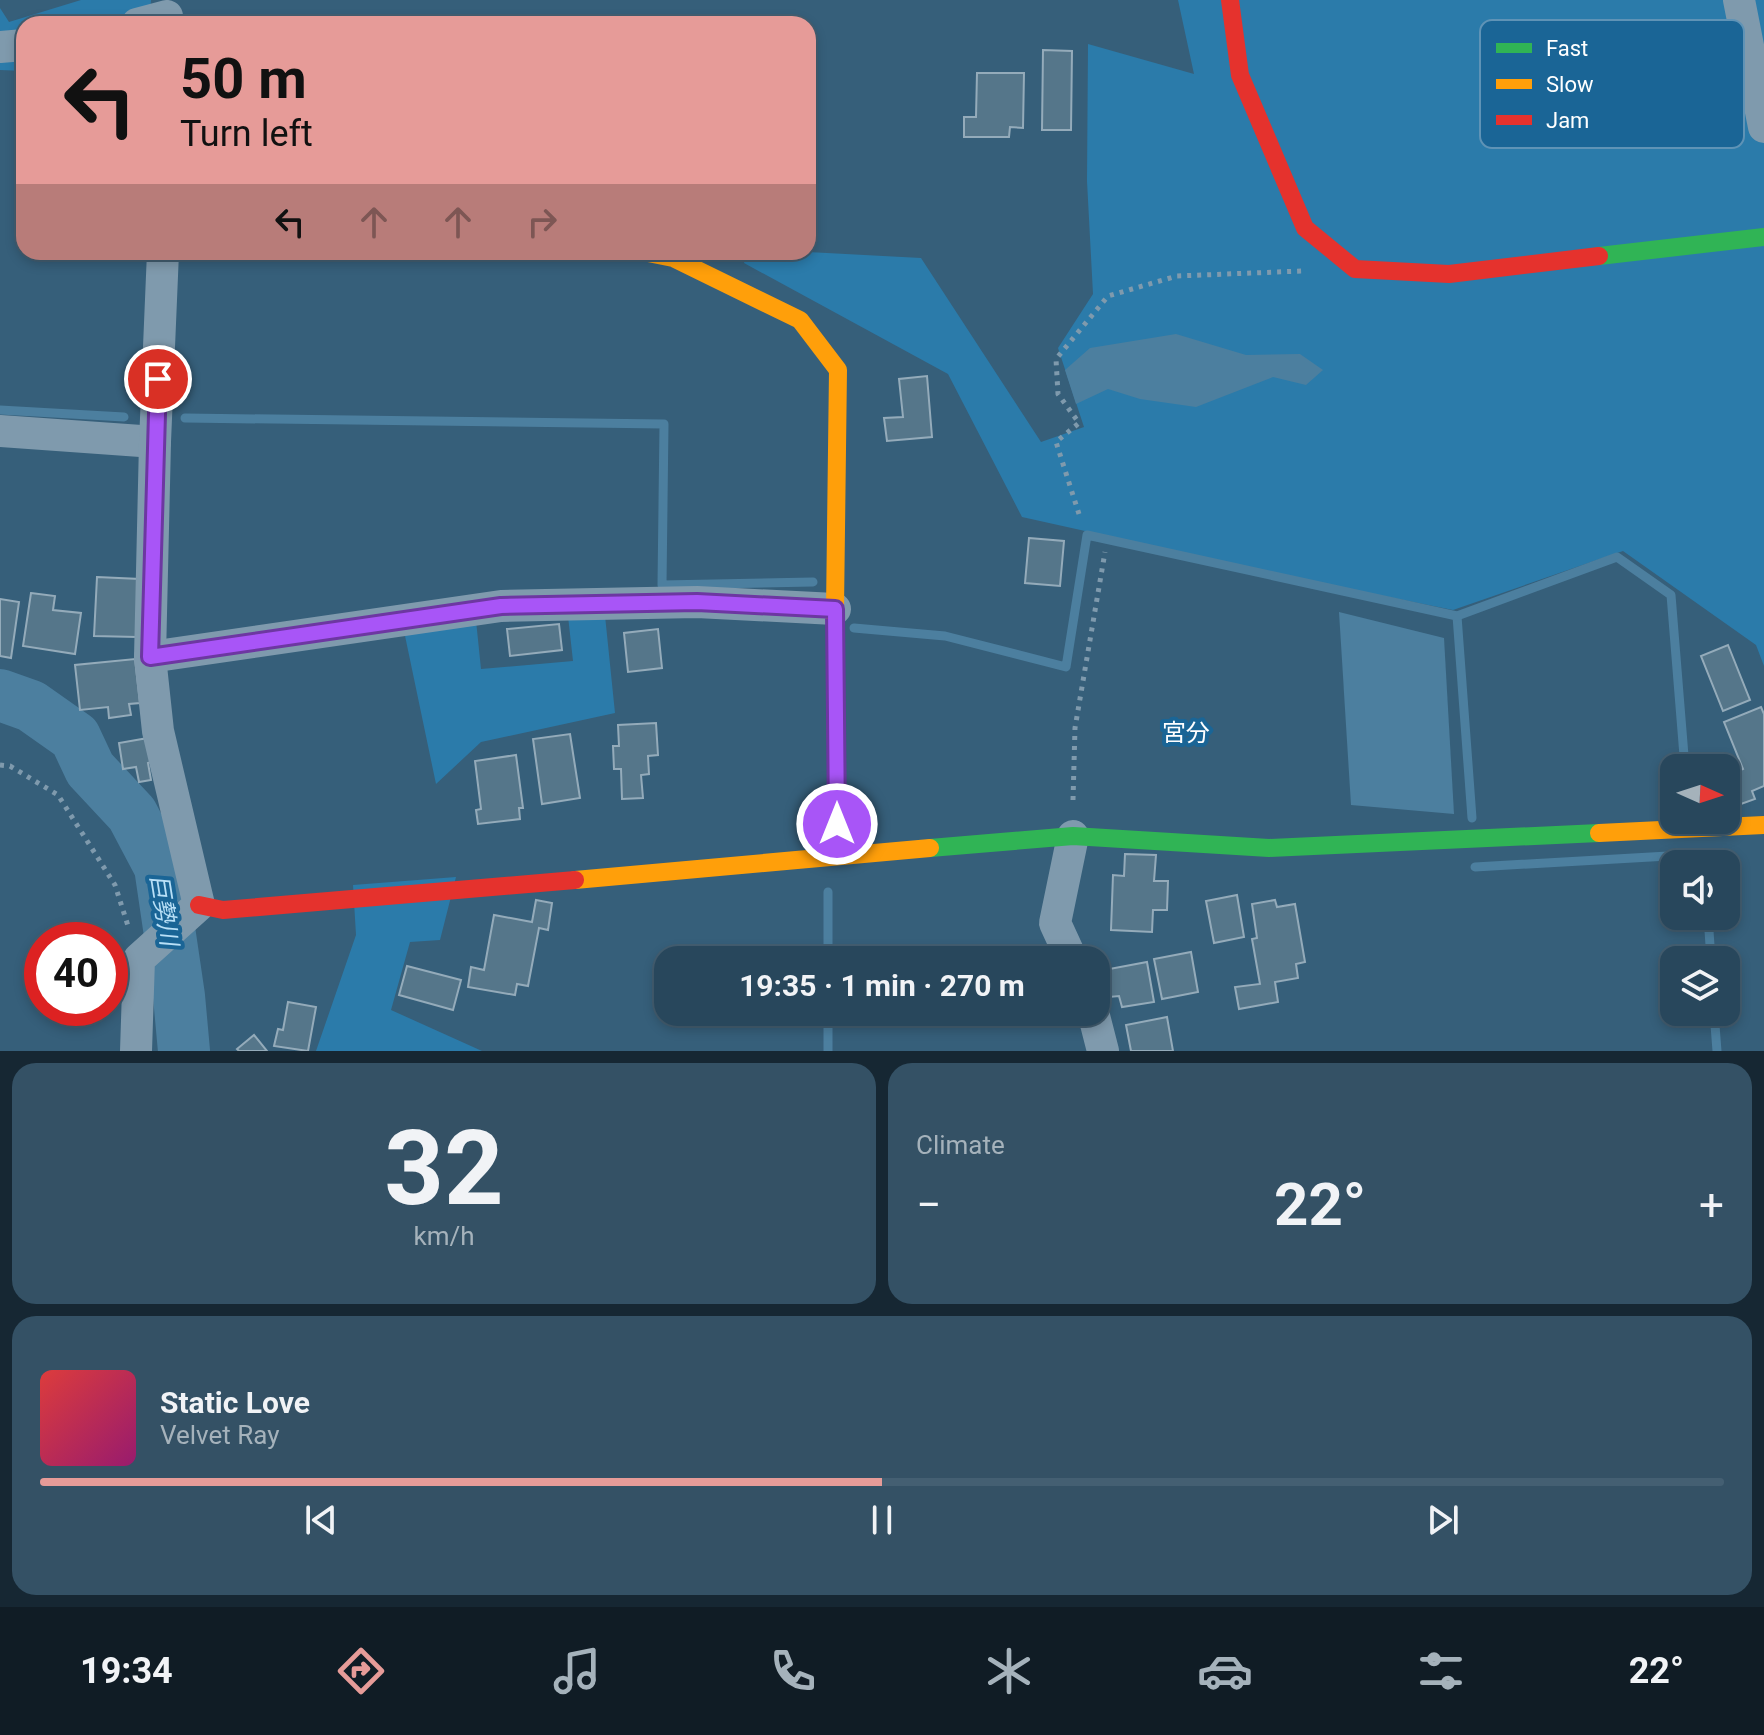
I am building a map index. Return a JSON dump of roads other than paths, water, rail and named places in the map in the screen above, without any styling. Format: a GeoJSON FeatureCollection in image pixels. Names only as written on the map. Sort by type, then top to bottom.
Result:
{"type":"FeatureCollection","features":[{"type":"Feature","properties":{"kind":"street"},"geometry":{"type":"LineString","coordinates":[[1230,0],[1240,75],[1305,228],[1355,269],[1449,274],[1764,237]]}},
{"type":"Feature","properties":{"kind":"street"},"geometry":{"type":"LineString","coordinates":[[1739,0],[1743,20]]}},
{"type":"Feature","properties":{"kind":"street"},"geometry":{"type":"LineString","coordinates":[[1744,25],[1764,127]]}},
{"type":"Feature","properties":{"kind":"street"},"geometry":{"type":"LineString","coordinates":[[163,260],[150,657],[158,731],[199,905]]}},
{"type":"Feature","properties":{"kind":"street"},"geometry":{"type":"LineString","coordinates":[[677,260],[800,320],[838,370],[835,609],[837,855]]}},
{"type":"Feature","properties":{"kind":"street"},"geometry":{"type":"LineString","coordinates":[[0,431],[155,442]]}},
{"type":"Feature","properties":{"kind":"street"},"geometry":{"type":"LineString","coordinates":[[150,657],[501,606],[697,602],[835,609]]}},
{"type":"Feature","properties":{"kind":"street"},"geometry":{"type":"LineString","coordinates":[[199,905],[223,910],[239,909],[1073,836],[1269,848],[1764,825]]}},
{"type":"Feature","properties":{"kind":"street"},"geometry":{"type":"LineString","coordinates":[[1066,946],[1055,923],[1073,836]]}},
{"type":"Feature","properties":{"kind":"street"},"geometry":{"type":"LineString","coordinates":[[136,1051],[139,959],[199,905]]}},
{"type":"Feature","properties":{"kind":"street"},"geometry":{"type":"LineString","coordinates":[[1097,1026],[1103,1051]]}},
{"type":"Feature","properties":{"kind":"waterway"},"geometry":{"type":"LineString","coordinates":[[0,410],[124,417]]}},
{"type":"Feature","properties":{"kind":"waterway"},"geometry":{"type":"LineString","coordinates":[[185,418],[664,424],[662,585],[813,582]]}},
{"type":"Feature","properties":{"kind":"waterway"},"geometry":{"type":"LineString","coordinates":[[854,628],[945,636],[1066,667],[1087,535],[1457,616],[1617,557],[1671,595],[1684,754]]}},
{"type":"Feature","properties":{"kind":"waterway"},"geometry":{"type":"LineString","coordinates":[[1457,616],[1472,818]]}},
{"type":"Feature","properties":{"kind":"waterway","name":"巨勢川"},"geometry":{"type":"LineString","coordinates":[[0,695],[31,706],[75,737],[90,769],[132,814],[160,867],[184,1051]]}},
{"type":"Feature","properties":{"kind":"waterway"},"geometry":{"type":"LineString","coordinates":[[1475,867],[1660,856]]}},
{"type":"Feature","properties":{"kind":"waterway"},"geometry":{"type":"LineString","coordinates":[[828,892],[828,946]]}},
{"type":"Feature","properties":{"kind":"waterway"},"geometry":{"type":"LineString","coordinates":[[1709,930],[1710,946]]}},
{"type":"Feature","properties":{"kind":"waterway"},"geometry":{"type":"LineString","coordinates":[[828,1026],[828,1051]]}},
{"type":"Feature","properties":{"kind":"waterway"},"geometry":{"type":"LineString","coordinates":[[1715,1026],[1717,1051]]}},
{"type":"Feature","properties":{"kind":"district","name":"宮分"},"geometry":{"type":"Point","coordinates":[1186,733]}}]}
